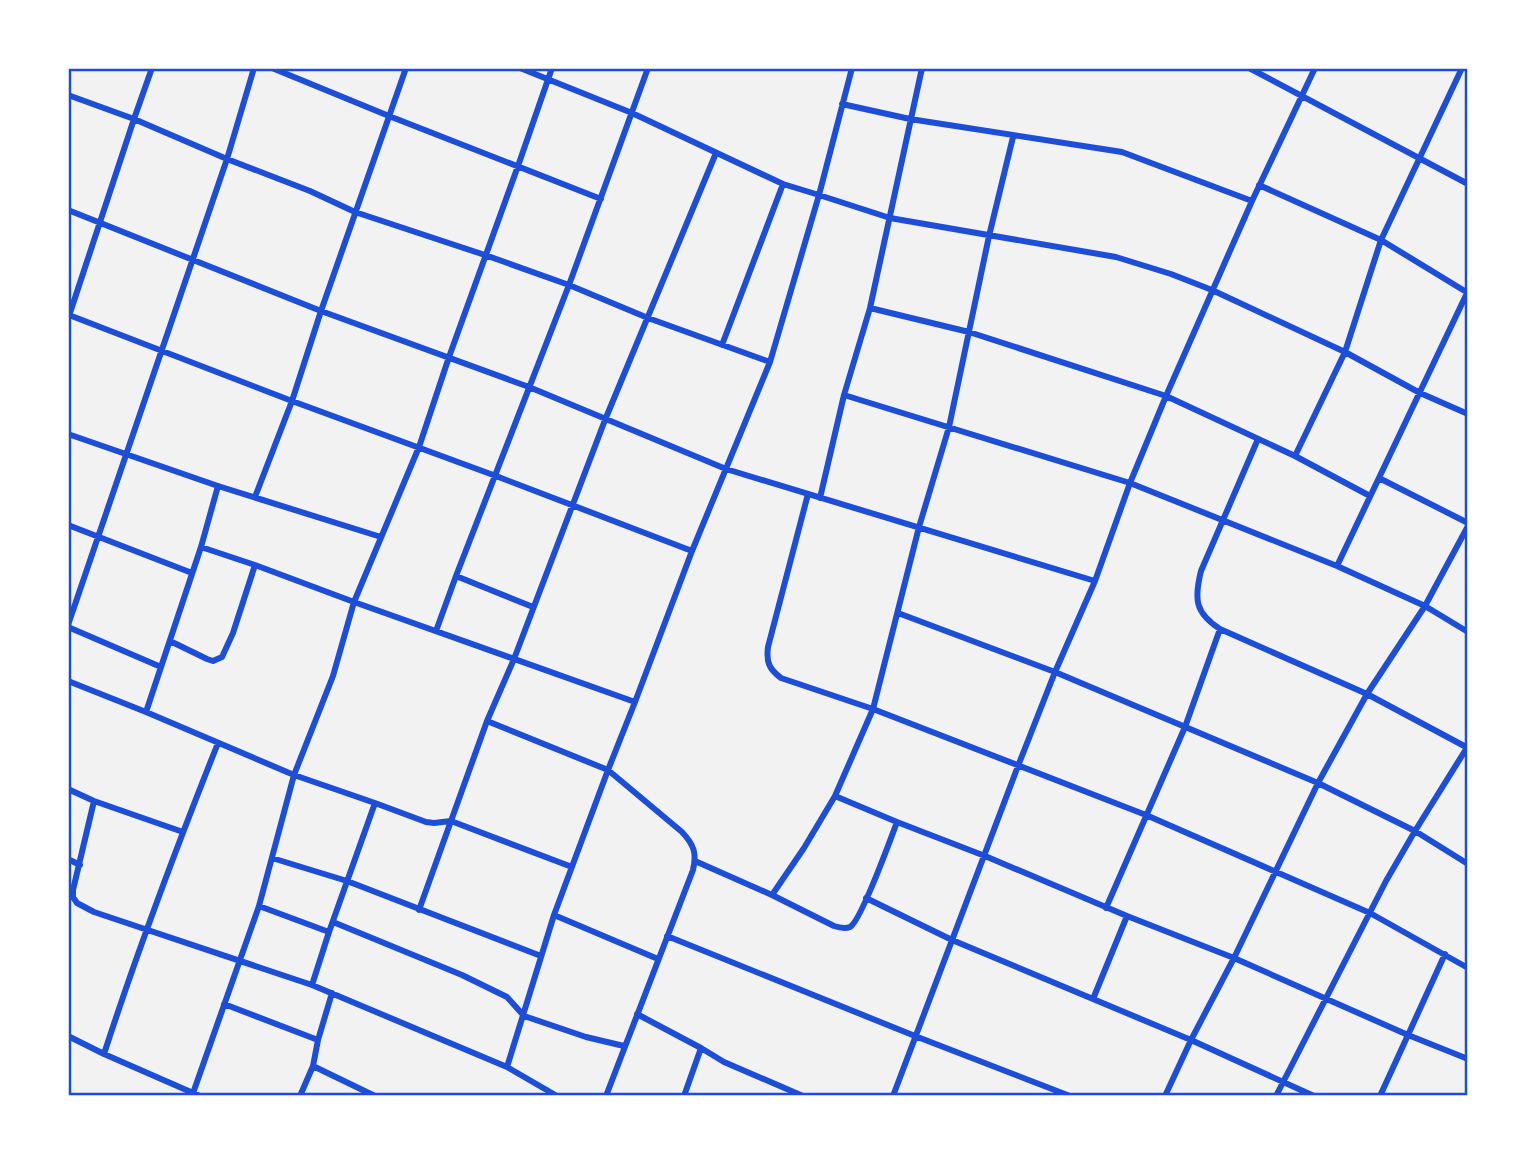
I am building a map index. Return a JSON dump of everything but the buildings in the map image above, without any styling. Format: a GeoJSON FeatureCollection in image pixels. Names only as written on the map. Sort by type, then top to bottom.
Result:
{"type":"FeatureCollection","features":[{"type":"Feature","properties":{"kind":"street"},"geometry":{"type":"LineString","coordinates":[[152,68],[69,317],[692,551]]}},
{"type":"Feature","properties":{"kind":"street"},"geometry":{"type":"LineString","coordinates":[[161,667],[68,626],[227,159],[254,68]]}},
{"type":"Feature","properties":{"kind":"street"},"geometry":{"type":"LineString","coordinates":[[272,68],[601,199]]}},
{"type":"Feature","properties":{"kind":"street"},"geometry":{"type":"LineString","coordinates":[[255,497],[292,401],[406,68]]}},
{"type":"Feature","properties":{"kind":"street"},"geometry":{"type":"LineString","coordinates":[[520,68],[632,113],[783,184],[890,218],[1116,257],[1171,274],[1346,352],[1420,393],[1468,414]]}},
{"type":"Feature","properties":{"kind":"street"},"geometry":{"type":"LineString","coordinates":[[68,1036],[195,1095],[259,906],[294,775],[332,676],[354,602],[419,447],[552,68]]}},
{"type":"Feature","properties":{"kind":"street"},"geometry":{"type":"LineString","coordinates":[[436,631],[569,285],[648,68]]}},
{"type":"Feature","properties":{"kind":"street"},"geometry":{"type":"LineString","coordinates":[[507,1067],[554,915],[608,770],[692,551],[770,362],[819,195],[852,68]]}},
{"type":"Feature","properties":{"kind":"street"},"geometry":{"type":"LineString","coordinates":[[820,498],[870,308],[922,68]]}},
{"type":"Feature","properties":{"kind":"street"},"geometry":{"type":"LineString","coordinates":[[1248,68],[1468,184]]}},
{"type":"Feature","properties":{"kind":"street"},"geometry":{"type":"LineString","coordinates":[[893,1096],[1018,766],[1095,581],[1130,482],[1212,290],[1315,68]]}},
{"type":"Feature","properties":{"kind":"street"},"geometry":{"type":"LineString","coordinates":[[1295,456],[1346,352],[1381,240],[1462,68],[1468,72]]}},
{"type":"Feature","properties":{"kind":"street"},"geometry":{"type":"LineString","coordinates":[[68,95],[134,119],[355,212],[569,285],[648,318],[770,362]]}},
{"type":"Feature","properties":{"kind":"street"},"geometry":{"type":"LineString","coordinates":[[842,104],[910,119],[1122,152],[1252,201]]}},
{"type":"Feature","properties":{"kind":"street"},"geometry":{"type":"LineString","coordinates":[[772,895],[835,796],[873,709],[919,527],[949,427],[1013,136]]}},
{"type":"Feature","properties":{"kind":"street"},"geometry":{"type":"LineString","coordinates":[[419,911],[487,721],[514,659],[605,420],[716,153]]}},
{"type":"Feature","properties":{"kind":"street"},"geometry":{"type":"LineString","coordinates":[[723,345],[783,184]]}},
{"type":"Feature","properties":{"kind":"street"},"geometry":{"type":"LineString","coordinates":[[1259,185],[1381,240],[1467,292],[1337,566]]}},
{"type":"Feature","properties":{"kind":"street"},"geometry":{"type":"LineString","coordinates":[[68,211],[321,311],[529,387],[726,469],[1095,581]]}},
{"type":"Feature","properties":{"kind":"street"},"geometry":{"type":"LineString","coordinates":[[870,308],[969,332],[1166,396],[1295,456],[1370,496]]}},
{"type":"Feature","properties":{"kind":"street"},"geometry":{"type":"LineString","coordinates":[[845,395],[1130,482],[1337,566],[1425,606],[1468,632]]}},
{"type":"Feature","properties":{"kind":"street"},"geometry":{"type":"LineString","coordinates":[[68,434],[218,486],[382,537]]}},
{"type":"Feature","properties":{"kind":"street"},"geometry":{"type":"LineString","coordinates":[[1258,439],[1201,571],[1197,587],[1199,608],[1207,620],[1220,629],[1367,694],[1467,747],[1415,831],[1370,913],[1276,1096]]}},
{"type":"Feature","properties":{"kind":"street"},"geometry":{"type":"LineString","coordinates":[[1166,1096],[1318,783],[1367,694],[1425,606],[1468,525],[1379,478]]}},
{"type":"Feature","properties":{"kind":"street"},"geometry":{"type":"LineString","coordinates":[[146,712],[201,547],[218,486]]}},
{"type":"Feature","properties":{"kind":"street"},"geometry":{"type":"LineString","coordinates":[[808,494],[766,658],[773,672],[781,678],[873,709],[1146,815],[1370,913],[1467,965]]}},
{"type":"Feature","properties":{"kind":"street"},"geometry":{"type":"LineString","coordinates":[[68,525],[192,573]]}},
{"type":"Feature","properties":{"kind":"street"},"geometry":{"type":"LineString","coordinates":[[201,547],[635,702]]}},
{"type":"Feature","properties":{"kind":"street"},"geometry":{"type":"LineString","coordinates":[[170,641],[213,661],[222,657],[233,633],[255,565]]}},
{"type":"Feature","properties":{"kind":"street"},"geometry":{"type":"LineString","coordinates":[[456,576],[533,607]]}},
{"type":"Feature","properties":{"kind":"street"},"geometry":{"type":"LineString","coordinates":[[898,613],[1055,673],[1318,783],[1415,831],[1468,864]]}},
{"type":"Feature","properties":{"kind":"street"},"geometry":{"type":"LineString","coordinates":[[1106,908],[1185,727],[1220,629]]}},
{"type":"Feature","properties":{"kind":"street"},"geometry":{"type":"LineString","coordinates":[[68,681],[294,775],[426,822],[451,821],[572,867]]}},
{"type":"Feature","properties":{"kind":"street"},"geometry":{"type":"LineString","coordinates":[[487,721],[608,770],[682,832],[692,843],[696,853],[693,870],[606,1096]]}},
{"type":"Feature","properties":{"kind":"street"},"geometry":{"type":"LineString","coordinates":[[104,1054],[146,930],[218,743]]}},
{"type":"Feature","properties":{"kind":"street"},"geometry":{"type":"LineString","coordinates":[[68,789],[94,801],[183,832]]}},
{"type":"Feature","properties":{"kind":"street"},"geometry":{"type":"LineString","coordinates":[[835,796],[1106,908],[1234,957],[1468,1059]]}},
{"type":"Feature","properties":{"kind":"street"},"geometry":{"type":"LineString","coordinates":[[94,801],[71,899],[80,906],[312,985],[507,1067],[557,1096]]}},
{"type":"Feature","properties":{"kind":"street"},"geometry":{"type":"LineString","coordinates":[[312,985],[375,803]]}},
{"type":"Feature","properties":{"kind":"street"},"geometry":{"type":"LineString","coordinates":[[695,861],[834,926],[848,928],[855,922],[897,822]]}},
{"type":"Feature","properties":{"kind":"street"},"geometry":{"type":"LineString","coordinates":[[272,858],[347,881],[541,956]]}},
{"type":"Feature","properties":{"kind":"street"},"geometry":{"type":"LineString","coordinates":[[68,859],[80,865]]}},
{"type":"Feature","properties":{"kind":"street"},"geometry":{"type":"LineString","coordinates":[[866,898],[952,940],[1191,1040],[1314,1096]]}},
{"type":"Feature","properties":{"kind":"street"},"geometry":{"type":"LineString","coordinates":[[259,906],[329,932]]}},
{"type":"Feature","properties":{"kind":"street"},"geometry":{"type":"LineString","coordinates":[[554,915],[658,959]]}},
{"type":"Feature","properties":{"kind":"street"},"geometry":{"type":"LineString","coordinates":[[1093,999],[1127,916]]}},
{"type":"Feature","properties":{"kind":"street"},"geometry":{"type":"LineString","coordinates":[[333,922],[462,975],[507,997],[524,1016],[586,1037],[624,1046]]}},
{"type":"Feature","properties":{"kind":"street"},"geometry":{"type":"LineString","coordinates":[[667,936],[1070,1096]]}},
{"type":"Feature","properties":{"kind":"street"},"geometry":{"type":"LineString","coordinates":[[1380,1096],[1445,954]]}},
{"type":"Feature","properties":{"kind":"street"},"geometry":{"type":"LineString","coordinates":[[300,1096],[313,1066],[332,993]]}},
{"type":"Feature","properties":{"kind":"street"},"geometry":{"type":"LineString","coordinates":[[224,1004],[318,1040]]}},
{"type":"Feature","properties":{"kind":"street"},"geometry":{"type":"LineString","coordinates":[[637,1014],[724,1062],[803,1096]]}},
{"type":"Feature","properties":{"kind":"street"},"geometry":{"type":"LineString","coordinates":[[684,1096],[701,1048]]}},
{"type":"Feature","properties":{"kind":"street"},"geometry":{"type":"LineString","coordinates":[[313,1066],[375,1096]]}}]}
